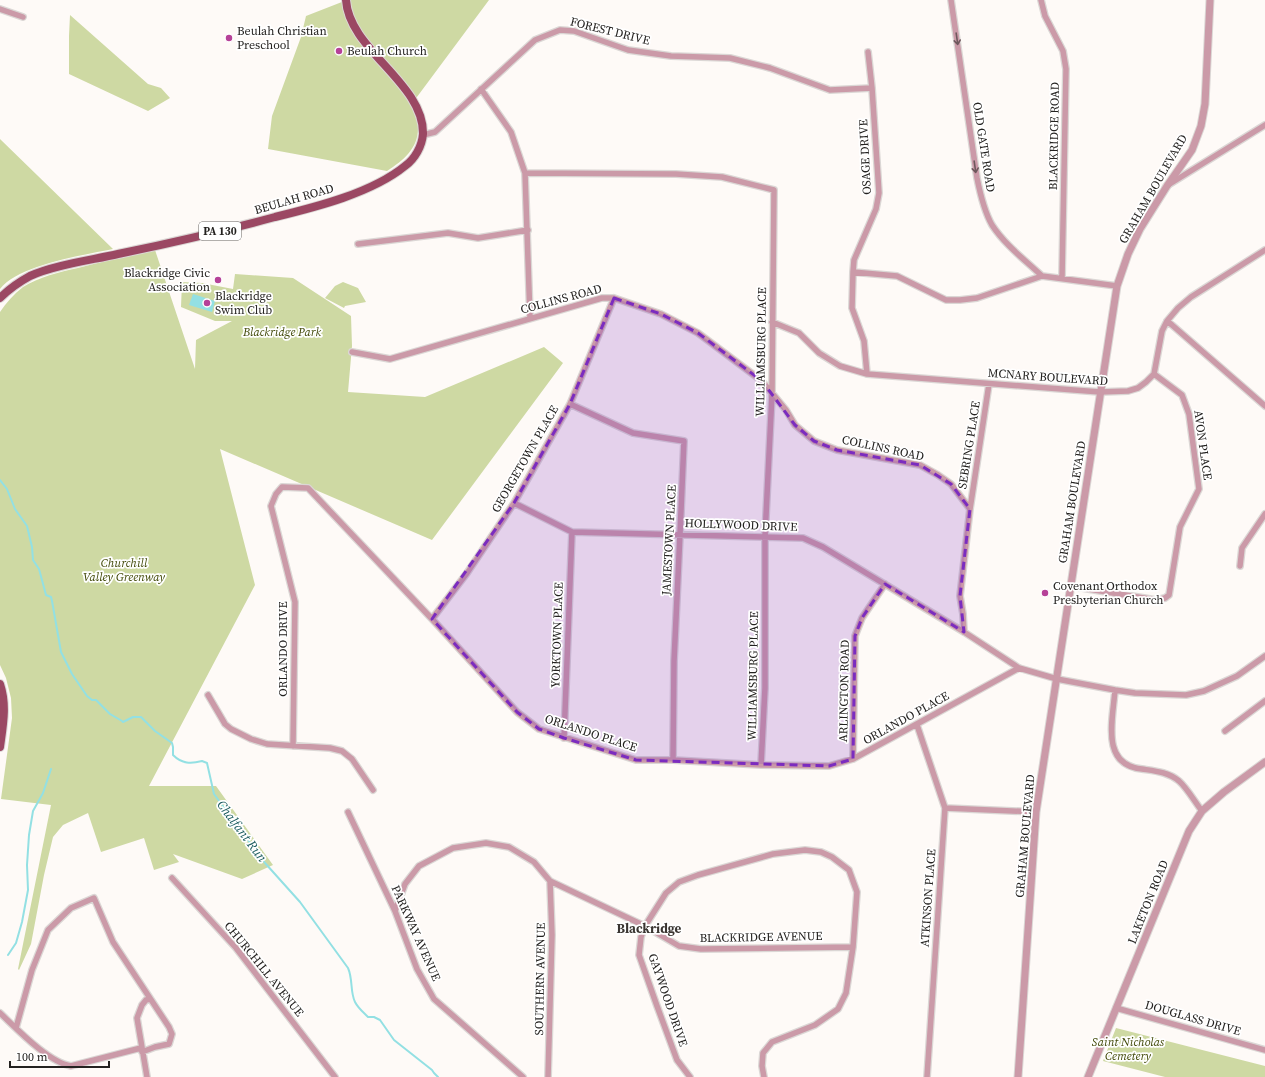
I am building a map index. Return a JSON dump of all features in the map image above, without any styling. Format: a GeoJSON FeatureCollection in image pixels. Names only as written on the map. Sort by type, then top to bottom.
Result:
{"type":"FeatureCollection","features":[{"type":"Feature","properties":{"kind":"main road"},"geometry":{"type":"LineString","coordinates":[[346,0],[350,16],[360,34],[405,89],[415,104],[420,116],[423,135]]}},
{"type":"Feature","properties":{"kind":"main road","name":"BEULAH ROAD"},"geometry":{"type":"LineString","coordinates":[[0,298],[22,281],[48,270],[236,227],[303,210],[350,194],[387,178],[406,166],[417,152],[423,135]]}},
{"type":"Feature","properties":{"kind":"main road"},"geometry":{"type":"LineString","coordinates":[[0,684],[4,704],[4,722],[0,746]]}},
{"type":"Feature","properties":{"kind":"street","name":"OLD GATE ROAD"},"geometry":{"type":"LineString","coordinates":[[951,0],[977,178],[982,200],[992,224],[1003,239],[1042,276]]}},
{"type":"Feature","properties":{"kind":"street","name":"BLACKRIDGE ROAD"},"geometry":{"type":"LineString","coordinates":[[1042,0],[1045,16],[1063,51],[1066,69],[1062,278]]}},
{"type":"Feature","properties":{"kind":"street","name":"GRAHAM BOULEVARD"},"geometry":{"type":"LineString","coordinates":[[1018,1077],[1036,812],[1117,286],[1128,254],[1137,235],[1167,186],[1192,150],[1201,126],[1205,104],[1210,0]]}},
{"type":"Feature","properties":{"kind":"street"},"geometry":{"type":"LineString","coordinates":[[0,9],[23,17]]}},
{"type":"Feature","properties":{"kind":"street","name":"FOREST DRIVE"},"geometry":{"type":"LineString","coordinates":[[423,135],[435,132],[535,40],[560,30],[574,31],[628,50],[671,56],[730,58],[770,68],[830,90],[872,88]]}},
{"type":"Feature","properties":{"kind":"street","name":"OSAGE DRIVE"},"geometry":{"type":"LineString","coordinates":[[867,374],[864,341],[852,308],[854,260],[876,209],[879,193],[868,52]]}},
{"type":"Feature","properties":{"kind":"street"},"geometry":{"type":"LineString","coordinates":[[481,89],[511,132],[525,173],[530,318]]}},
{"type":"Feature","properties":{"kind":"street"},"geometry":{"type":"LineString","coordinates":[[1167,186],[1265,125]]}},
{"type":"Feature","properties":{"kind":"street","name":"WILLIAMSBURG PLACE"},"geometry":{"type":"LineString","coordinates":[[525,173],[676,174],[722,177],[774,190],[772,394],[765,536],[765,688],[761,765]]}},
{"type":"Feature","properties":{"kind":"street"},"geometry":{"type":"LineString","coordinates":[[358,244],[448,233],[478,238],[528,230]]}},
{"type":"Feature","properties":{"kind":"street"},"geometry":{"type":"LineString","coordinates":[[1154,374],[1162,331],[1167,321],[1178,308],[1191,297],[1265,250]]}},
{"type":"Feature","properties":{"kind":"street"},"geometry":{"type":"LineString","coordinates":[[853,272],[897,276],[946,300],[977,298],[1042,276],[1117,286]]}},
{"type":"Feature","properties":{"kind":"street","name":"COLLINS ROAD"},"geometry":{"type":"LineString","coordinates":[[352,352],[390,359],[602,298],[614,298],[661,314],[698,333],[762,381],[786,410],[795,425],[814,440],[837,450],[920,465],[951,484],[970,509]]}},
{"type":"Feature","properties":{"kind":"street","name":"GEORGETOWN PLACE"},"geometry":{"type":"LineString","coordinates":[[432,619],[467,573],[514,503],[570,404],[614,298]]}},
{"type":"Feature","properties":{"kind":"street"},"geometry":{"type":"LineString","coordinates":[[1167,321],[1265,406]]}},
{"type":"Feature","properties":{"kind":"street","name":"MCNARY BOULEVARD"},"geometry":{"type":"LineString","coordinates":[[772,322],[799,333],[819,353],[840,366],[867,374],[1100,392],[1119,392],[1138,388],[1154,374]]}},
{"type":"Feature","properties":{"kind":"street","name":"AVON PLACE"},"geometry":{"type":"LineString","coordinates":[[1070,586],[1156,600],[1165,598],[1169,595],[1180,527],[1199,489],[1189,414],[1186,403],[1182,395],[1154,374]]}},
{"type":"Feature","properties":{"kind":"street","name":"SEBRING PLACE"},"geometry":{"type":"LineString","coordinates":[[970,509],[989,384]]}},
{"type":"Feature","properties":{"kind":"street","name":"JAMESTOWN PLACE"},"geometry":{"type":"LineString","coordinates":[[570,404],[633,433],[684,441],[674,661],[673,760]]}},
{"type":"Feature","properties":{"kind":"street","name":"ORLANDO PLACE"},"geometry":{"type":"LineString","coordinates":[[282,487],[308,488],[432,619],[517,712],[539,730],[636,760],[829,766],[853,759],[1019,668]]}},
{"type":"Feature","properties":{"kind":"street","name":"ORLANDO DRIVE"},"geometry":{"type":"LineString","coordinates":[[282,487],[276,494],[271,506],[295,602],[293,746]]}},
{"type":"Feature","properties":{"kind":"street","name":"HOLLYWOOD DRIVE"},"geometry":{"type":"LineString","coordinates":[[514,503],[572,532],[804,538],[823,547],[885,584],[964,632],[1019,668],[1057,679],[1134,693],[1186,695],[1204,691],[1237,676],[1265,656]]}},
{"type":"Feature","properties":{"kind":"street"},"geometry":{"type":"LineString","coordinates":[[964,632],[964,614],[960,596],[970,509]]}},
{"type":"Feature","properties":{"kind":"street"},"geometry":{"type":"LineString","coordinates":[[1240,566],[1242,548],[1265,514]]}},
{"type":"Feature","properties":{"kind":"street","name":"YORKTOWN PLACE"},"geometry":{"type":"LineString","coordinates":[[564,738],[572,532]]}},
{"type":"Feature","properties":{"kind":"street","name":"ARLINGTON ROAD"},"geometry":{"type":"LineString","coordinates":[[853,759],[855,636],[862,618],[885,584]]}},
{"type":"Feature","properties":{"kind":"street"},"geometry":{"type":"LineString","coordinates":[[1116,690],[1111,737],[1114,753],[1122,762],[1139,769],[1162,771],[1179,781],[1202,811]]}},
{"type":"Feature","properties":{"kind":"street"},"geometry":{"type":"LineString","coordinates":[[208,695],[225,724],[231,729],[251,739],[267,744],[330,748],[342,751],[352,759],[373,790]]}},
{"type":"Feature","properties":{"kind":"street"},"geometry":{"type":"LineString","coordinates":[[1225,731],[1265,701]]}},
{"type":"Feature","properties":{"kind":"street","name":"ATKINSON PLACE"},"geometry":{"type":"LineString","coordinates":[[917,725],[945,808],[927,1077]]}},
{"type":"Feature","properties":{"kind":"street","name":"LAKETON ROAD"},"geometry":{"type":"LineString","coordinates":[[1088,1077],[1189,831],[1202,811],[1224,792],[1265,762]]}},
{"type":"Feature","properties":{"kind":"street"},"geometry":{"type":"LineString","coordinates":[[945,808],[1036,812]]}},
{"type":"Feature","properties":{"kind":"street","name":"PARKWAY AVENUE"},"geometry":{"type":"LineString","coordinates":[[348,812],[394,911],[417,969],[434,999],[523,1077]]}},
{"type":"Feature","properties":{"kind":"street","name":"BLACKRIDGE AVENUE"},"geometry":{"type":"LineString","coordinates":[[394,911],[405,884],[419,866],[452,848],[486,843],[509,847],[534,862],[550,881],[645,926],[679,946],[701,950],[853,947]]}},
{"type":"Feature","properties":{"kind":"street","name":"GAYWOOD DRIVE"},"geometry":{"type":"LineString","coordinates":[[690,1077],[677,1060],[656,1006],[639,955],[641,937],[645,926],[666,892],[679,882],[698,874],[773,854],[810,850],[821,852],[832,857],[849,870],[857,892],[853,947],[846,993],[838,1009],[815,1025],[772,1042],[763,1053],[762,1066],[764,1077]]}},
{"type":"Feature","properties":{"kind":"street","name":"CHURCHILL AVENUE"},"geometry":{"type":"LineString","coordinates":[[172,878],[236,948],[335,1077]]}},
{"type":"Feature","properties":{"kind":"street","name":"SOUTHERN AVENUE"},"geometry":{"type":"LineString","coordinates":[[548,1077],[552,935],[550,881]]}},
{"type":"Feature","properties":{"kind":"street"},"geometry":{"type":"LineString","coordinates":[[0,1012],[16,1028],[51,1057],[63,1064],[71,1066],[169,1044],[172,1034],[169,1026],[113,942],[94,898],[71,908],[48,930],[34,963],[16,1028]]}},
{"type":"Feature","properties":{"kind":"street"},"geometry":{"type":"LineString","coordinates":[[147,1077],[137,1018],[142,1005],[146,1000],[150,999]]}},
{"type":"Feature","properties":{"kind":"street","name":"DOUGLASS DRIVE"},"geometry":{"type":"LineString","coordinates":[[1116,1008],[1265,1050]]}},
{"type":"Feature","properties":{"kind":"highlighted area"},"geometry":{"type":"Polygon","coordinates":[[[614,298],[661,314],[698,333],[762,381],[795,425],[814,441],[837,450],[920,465],[951,484],[970,509],[960,596],[964,632],[885,584],[862,618],[855,636],[853,759],[829,766],[636,760],[564,738],[539,729],[517,712],[432,619],[514,503],[570,404],[614,298]]]}},
{"type":"Feature","properties":{"kind":"green space"},"geometry":{"type":"Polygon","coordinates":[[[347,0],[489,0],[411,105],[418,126],[416,141],[405,158],[387,171],[268,149],[272,116],[301,37],[306,16],[347,0]]]}},
{"type":"Feature","properties":{"kind":"green space"},"geometry":{"type":"Polygon","coordinates":[[[70,15],[148,84],[161,88],[170,98],[148,111],[69,74],[70,15]]]}},
{"type":"Feature","properties":{"kind":"green space"},"geometry":{"type":"Polygon","coordinates":[[[0,139],[113,249],[69,258],[36,267],[21,273],[0,289],[0,139]]]}},
{"type":"Feature","properties":{"kind":"green space","name":"Churchill Valley Greenway"},"geometry":{"type":"Polygon","coordinates":[[[155,250],[195,369],[196,340],[232,321],[215,321],[181,307],[182,282],[202,283],[233,289],[235,274],[293,278],[351,316],[352,346],[348,392],[425,397],[544,347],[563,363],[432,540],[220,449],[255,585],[149,786],[216,786],[273,865],[242,879],[173,854],[179,862],[154,870],[144,838],[101,852],[88,813],[63,825],[53,837],[31,944],[19,970],[51,805],[1,799],[12,718],[11,698],[6,678],[0,665],[0,312],[16,293],[29,283],[64,271],[155,250]]]}},
{"type":"Feature","properties":{"kind":"green space"},"geometry":{"type":"Polygon","coordinates":[[[343,282],[358,288],[366,302],[345,306],[344,308],[325,298],[335,286],[343,282]]]}},
{"type":"Feature","properties":{"kind":"green space","name":"Saint Nicholas Cemetery"},"geometry":{"type":"Polygon","coordinates":[[[1116,1028],[1265,1066],[1265,1077],[1165,1077],[1103,1061],[1116,1028]]]}},
{"type":"Feature","properties":{"kind":"water"},"geometry":{"type":"Polygon","coordinates":[[[193,294],[215,301],[212,312],[189,305],[193,294]]]}},
{"type":"Feature","properties":{"kind":"waterway","name":"Chalfant Run"},"geometry":{"type":"LineString","coordinates":[[0,480],[7,489],[15,509],[27,526],[32,547],[33,560],[39,569],[46,595],[51,597],[61,652],[72,674],[87,696],[92,700],[96,700],[110,714],[123,722],[133,717],[141,717],[155,731],[172,743],[173,755],[183,762],[194,763],[202,761],[207,763],[214,794],[265,863],[300,902],[348,968],[355,1002],[368,1017],[374,1017],[380,1020],[394,1040],[432,1070],[438,1077]]}},
{"type":"Feature","properties":{"kind":"waterway"},"geometry":{"type":"LineString","coordinates":[[8,955],[16,943],[22,922],[28,890],[27,865],[29,835],[33,811],[43,793],[51,769]]}},
{"type":"Feature","properties":{"kind":"place","name":"Beulah Christian Preschool"},"geometry":{"type":"Point","coordinates":[229,38]}},
{"type":"Feature","properties":{"kind":"place","name":"Beulah Church"},"geometry":{"type":"Point","coordinates":[339,51]}},
{"type":"Feature","properties":{"kind":"place","name":"Blackridge Civic Association"},"geometry":{"type":"Point","coordinates":[218,280]}},
{"type":"Feature","properties":{"kind":"place","name":"Blackridge Swim Club"},"geometry":{"type":"Point","coordinates":[207,303]}},
{"type":"Feature","properties":{"kind":"place","name":"Covenant Orthodox Presbyterian Church"},"geometry":{"type":"Point","coordinates":[1045,593]}},
{"type":"Feature","properties":{"kind":"district","name":"Blackridge"},"geometry":{"type":"Point","coordinates":[649,928]}},
{"type":"Feature","properties":{"kind":"park label","name":"Blackridge Park"},"geometry":{"type":"Point","coordinates":[282,332]}}]}
